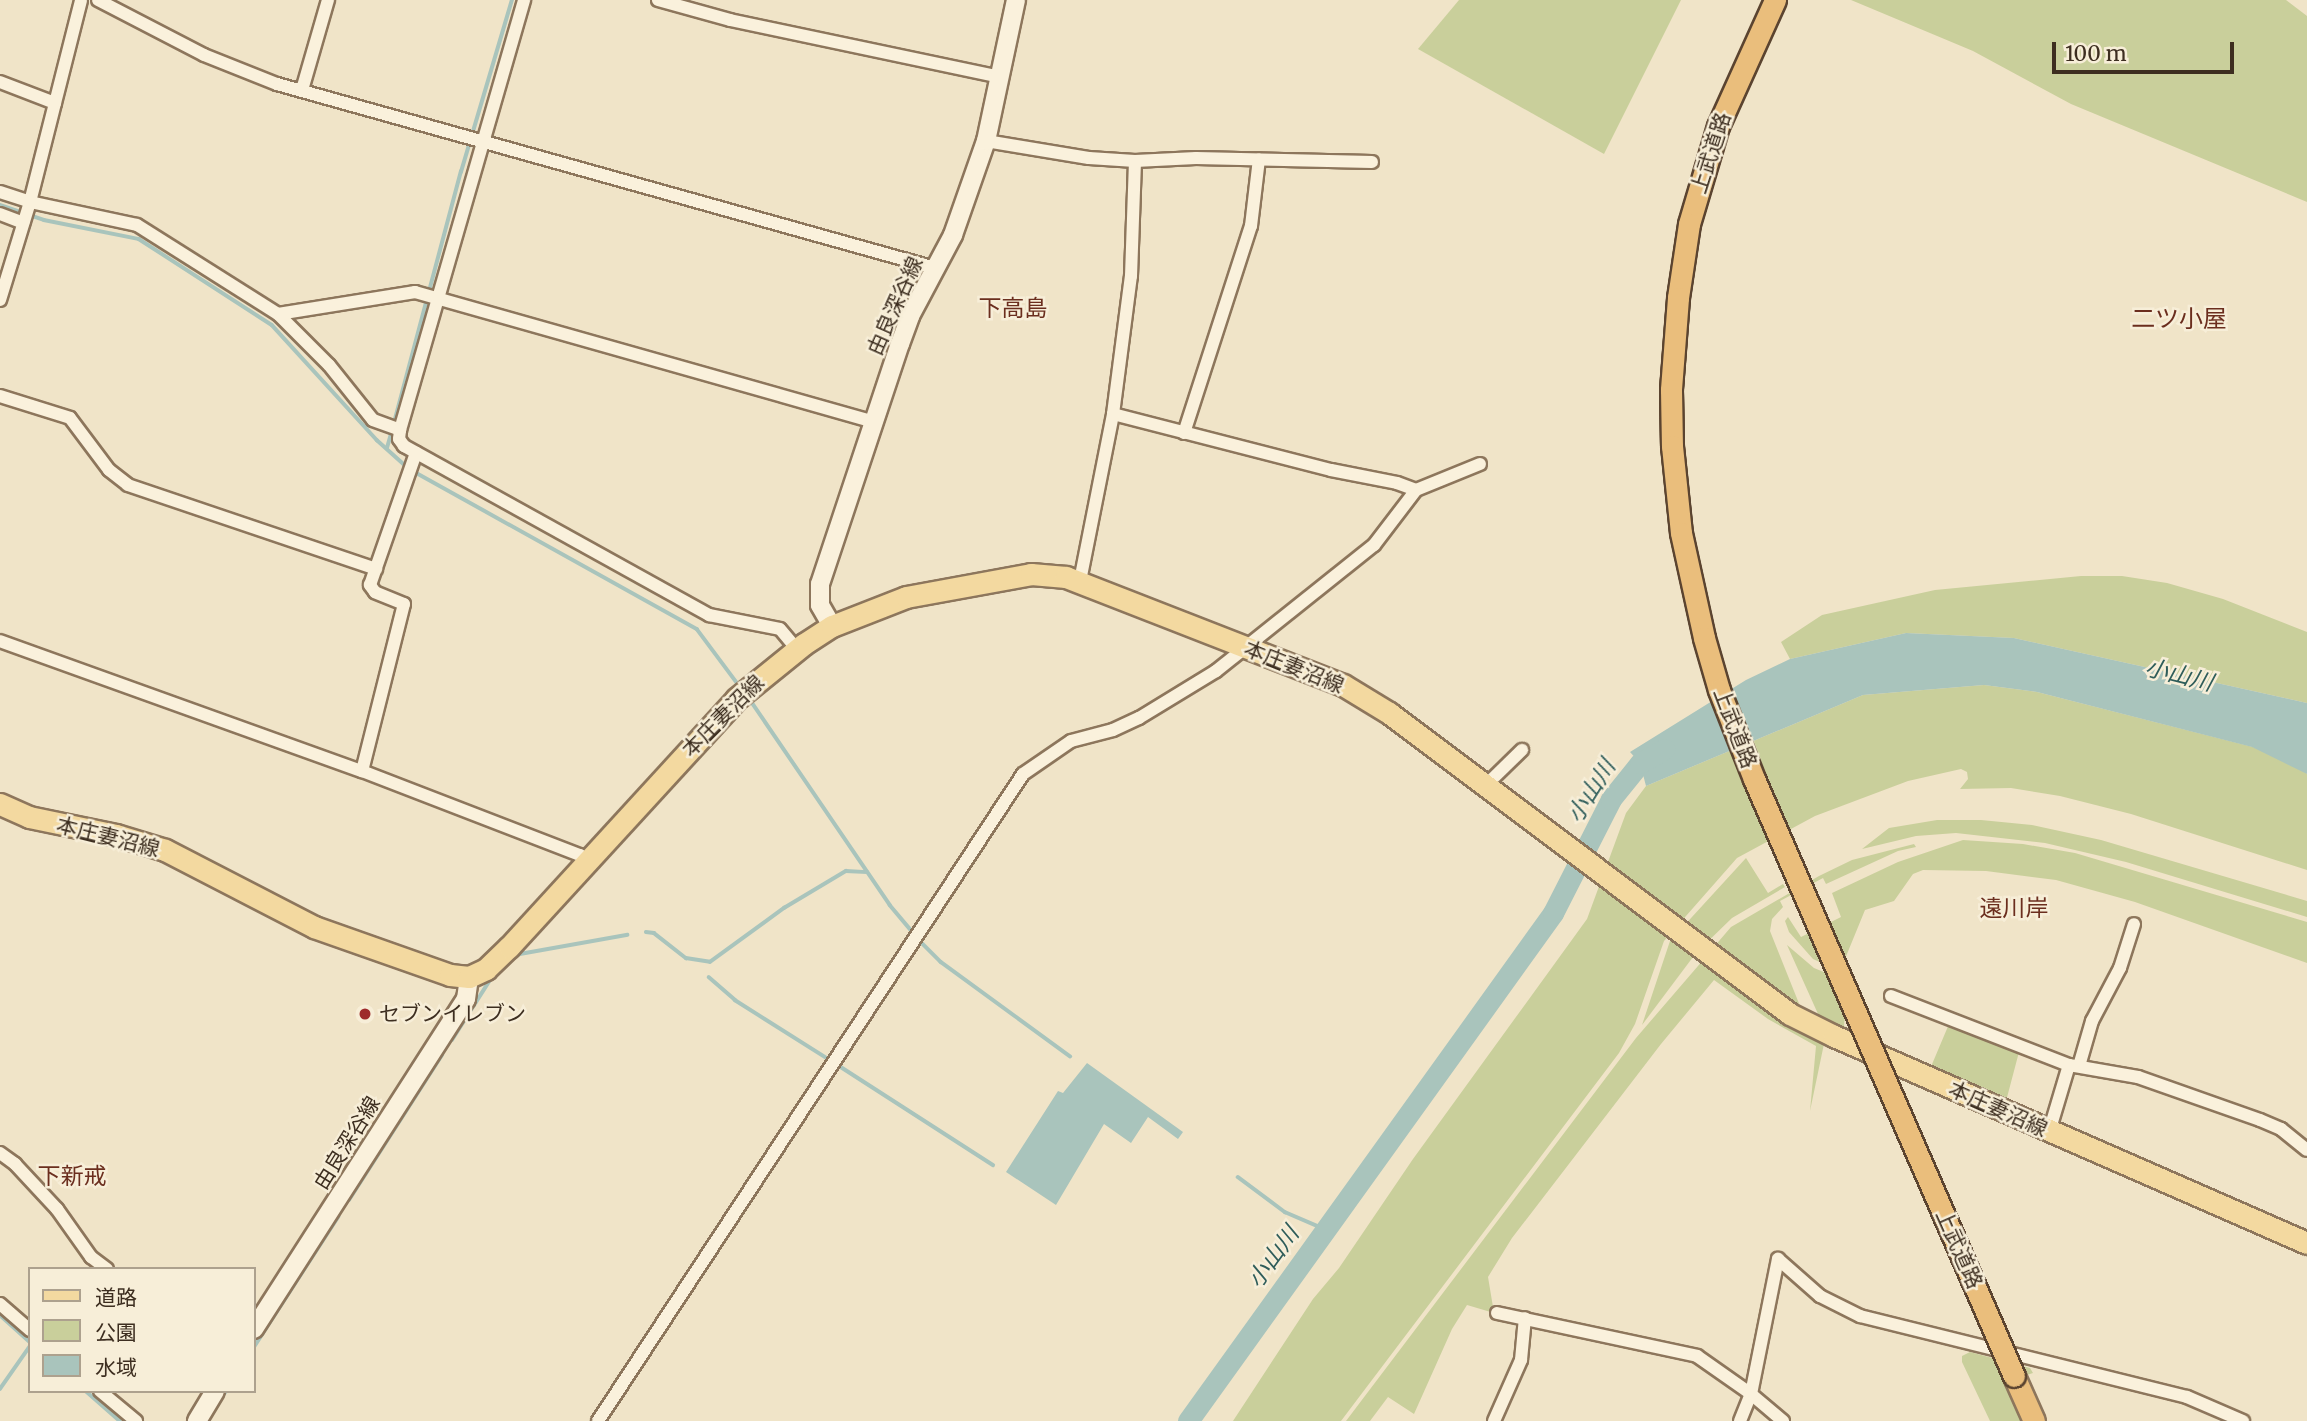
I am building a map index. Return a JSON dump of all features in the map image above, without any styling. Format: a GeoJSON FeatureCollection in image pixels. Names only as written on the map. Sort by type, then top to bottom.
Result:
{"type":"FeatureCollection","features":[{"type":"Feature","properties":{"kind":"highway","name":"上武道路"},"geometry":{"type":"LineString","coordinates":[[1775,0],[1723,114],[1689,224],[1678,299],[1671,390],[1672,446],[1681,533],[1703,638],[1719,690],[1754,779],[2034,1421]]}},
{"type":"Feature","properties":{"kind":"main road","name":"由良深谷線"},"geometry":{"type":"LineString","coordinates":[[832,626],[820,605],[820,584],[910,316],[953,235],[986,141],[1016,0]]}},
{"type":"Feature","properties":{"kind":"main road","name":"本庄妻沼線"},"geometry":{"type":"LineString","coordinates":[[0,804],[29,817],[116,835],[165,850],[314,927],[450,975],[469,977],[486,970],[509,947],[736,699],[797,649],[832,626],[881,605],[935,590],[997,583],[1031,574],[1050,574],[1080,581],[1343,685],[1414,729],[1702,950],[1790,1014],[2049,1132],[2307,1243]]}},
{"type":"Feature","properties":{"kind":"main road","name":"由良深谷線"},"geometry":{"type":"LineString","coordinates":[[256,1326],[467,999],[469,977]]}},
{"type":"Feature","properties":{"kind":"main road"},"geometry":{"type":"LineString","coordinates":[[197,1421],[214,1393]]}},
{"type":"Feature","properties":{"kind":"street"},"geometry":{"type":"LineString","coordinates":[[0,300],[30,202],[81,0]]}},
{"type":"Feature","properties":{"kind":"street"},"geometry":{"type":"LineString","coordinates":[[99,0],[204,55],[302,90],[935,268]]}},
{"type":"Feature","properties":{"kind":"street"},"geometry":{"type":"LineString","coordinates":[[302,90],[328,0]]}},
{"type":"Feature","properties":{"kind":"street"},"geometry":{"type":"LineString","coordinates":[[524,0],[481,139],[400,430],[400,443],[709,615],[780,629],[797,649]]}},
{"type":"Feature","properties":{"kind":"street"},"geometry":{"type":"LineString","coordinates":[[658,0],[730,20],[1001,77]]}},
{"type":"Feature","properties":{"kind":"street"},"geometry":{"type":"LineString","coordinates":[[0,82],[55,103]]}},
{"type":"Feature","properties":{"kind":"street"},"geometry":{"type":"LineString","coordinates":[[986,141],[1089,158],[1135,161],[1259,159],[1372,162]]}},
{"type":"Feature","properties":{"kind":"street"},"geometry":{"type":"LineString","coordinates":[[1184,433],[1251,226],[1259,159]]}},
{"type":"Feature","properties":{"kind":"street"},"geometry":{"type":"LineString","coordinates":[[1080,581],[1113,414],[1131,276],[1135,161]]}},
{"type":"Feature","properties":{"kind":"street"},"geometry":{"type":"LineString","coordinates":[[0,192],[30,202],[138,225],[278,314],[330,365],[373,420],[400,430]]}},
{"type":"Feature","properties":{"kind":"street"},"geometry":{"type":"LineString","coordinates":[[0,214],[23,223]]}},
{"type":"Feature","properties":{"kind":"street"},"geometry":{"type":"LineString","coordinates":[[278,314],[403,293],[421,294],[873,422]]}},
{"type":"Feature","properties":{"kind":"street"},"geometry":{"type":"LineString","coordinates":[[0,396],[70,418],[109,470],[128,485],[376,569]]}},
{"type":"Feature","properties":{"kind":"street"},"geometry":{"type":"LineString","coordinates":[[1113,414],[1331,470],[1397,483],[1416,490]]}},
{"type":"Feature","properties":{"kind":"street"},"geometry":{"type":"LineString","coordinates":[[362,771],[404,604],[375,592],[370,585],[416,453]]}},
{"type":"Feature","properties":{"kind":"street"},"geometry":{"type":"LineString","coordinates":[[598,1421],[1015,783],[1029,768],[1071,741],[1095,736],[1139,718],[1188,690],[1247,648],[1374,545],[1416,490],[1480,464]]}},
{"type":"Feature","properties":{"kind":"street"},"geometry":{"type":"LineString","coordinates":[[0,641],[362,771],[580,855],[586,861]]}},
{"type":"Feature","properties":{"kind":"street"},"geometry":{"type":"LineString","coordinates":[[1492,788],[1522,750]]}},
{"type":"Feature","properties":{"kind":"street"},"geometry":{"type":"LineString","coordinates":[[2049,1132],[2092,1021],[2120,968],[2134,924]]}},
{"type":"Feature","properties":{"kind":"street"},"geometry":{"type":"LineString","coordinates":[[1891,996],[2074,1065],[2138,1077],[2264,1122],[2281,1129],[2307,1150]]}},
{"type":"Feature","properties":{"kind":"street"},"geometry":{"type":"LineString","coordinates":[[0,1153],[15,1164],[49,1200],[91,1257],[104,1267]]}},
{"type":"Feature","properties":{"kind":"street"},"geometry":{"type":"LineString","coordinates":[[1740,1421],[1752,1394],[1778,1259],[1820,1296],[1860,1316],[2188,1397],[2243,1421]]}},
{"type":"Feature","properties":{"kind":"street"},"geometry":{"type":"LineString","coordinates":[[0,1304],[28,1328]]}},
{"type":"Feature","properties":{"kind":"street"},"geometry":{"type":"LineString","coordinates":[[1497,1313],[1697,1356],[1752,1394],[1783,1421]]}},
{"type":"Feature","properties":{"kind":"street"},"geometry":{"type":"LineString","coordinates":[[1494,1421],[1521,1360],[1525,1318]]}},
{"type":"Feature","properties":{"kind":"street"},"geometry":{"type":"LineString","coordinates":[[102,1393],[136,1421]]}},
{"type":"Feature","properties":{"kind":"green space"},"geometry":{"type":"Polygon","coordinates":[[[1459,0],[1681,0],[1604,154],[1418,49],[1459,0]]]}},
{"type":"Feature","properties":{"kind":"green space"},"geometry":{"type":"Polygon","coordinates":[[[1851,0],[2286,0],[2307,16],[2307,202],[2071,104],[1973,51],[1851,0]]]}},
{"type":"Feature","properties":{"kind":"green space"},"geometry":{"type":"Polygon","coordinates":[[[2081,576],[2122,576],[2167,583],[2223,599],[2307,632],[2307,703],[2014,638],[1906,633],[1790,659],[1781,642],[1822,615],[1935,590],[2081,576]]]}},
{"type":"Feature","properties":{"kind":"green space"},"geometry":{"type":"Polygon","coordinates":[[[1984,685],[2037,692],[2253,747],[2302,769],[2307,774],[2307,870],[2131,814],[2060,796],[2011,788],[1960,789],[1968,779],[1967,772],[1961,769],[1908,781],[1815,816],[1737,858],[1664,941],[1635,1024],[1619,1053],[1341,1421],[1233,1421],[1313,1299],[1339,1268],[1413,1159],[1587,919],[1626,813],[1646,786],[1863,695],[1984,685]]]}},
{"type":"Feature","properties":{"kind":"green space"},"geometry":{"type":"Polygon","coordinates":[[[1937,820],[1981,820],[2032,825],[2101,840],[2307,901],[2307,917],[2126,862],[2045,843],[1956,833],[1916,836],[1862,849],[1889,828],[1937,820]]]}},
{"type":"Feature","properties":{"kind":"green space"},"geometry":{"type":"Polygon","coordinates":[[[1963,840],[2023,844],[2075,853],[2307,922],[2307,963],[2135,902],[2056,880],[1986,871],[1923,870],[1913,874],[1894,901],[1865,910],[1840,971],[1813,959],[1789,932],[1785,921],[1788,917],[1801,937],[1841,917],[1832,893],[1898,862],[1963,840]]]}},
{"type":"Feature","properties":{"kind":"green space"},"geometry":{"type":"Polygon","coordinates":[[[1914,844],[1916,847],[1898,851],[1826,884],[1823,878],[1780,901],[1783,907],[1772,919],[1770,931],[1802,1011],[1713,948],[1731,927],[1819,876],[1852,860],[1914,844]]]}},
{"type":"Feature","properties":{"kind":"green space"},"geometry":{"type":"Polygon","coordinates":[[[1746,858],[1768,893],[1783,884],[1785,887],[1732,918],[1696,953],[1642,1025],[1670,941],[1746,858]]]}},
{"type":"Feature","properties":{"kind":"green space"},"geometry":{"type":"Polygon","coordinates":[[[1787,945],[1814,968],[1848,982],[1844,1026],[1930,1069],[1949,1024],[2019,1052],[2005,1105],[1823,1025],[1787,945]]]}},
{"type":"Feature","properties":{"kind":"green space"},"geometry":{"type":"Polygon","coordinates":[[[1704,959],[1825,1039],[1810,1111],[1816,1046],[1768,1019],[1714,980],[1661,1044],[1512,1238],[1488,1277],[1494,1313],[1467,1305],[1452,1329],[1414,1414],[1388,1397],[1370,1421],[1346,1421],[1636,1038],[1704,959]]]}},
{"type":"Feature","properties":{"kind":"green space"},"geometry":{"type":"Polygon","coordinates":[[[1970,1352],[2030,1368],[2033,1373],[2027,1375],[2023,1368],[2005,1376],[2022,1421],[1990,1421],[1962,1362],[1962,1356],[1970,1352]]]}},
{"type":"Feature","properties":{"kind":"water"},"geometry":{"type":"Polygon","coordinates":[[[1906,633],[2014,638],[2307,703],[2307,774],[2252,747],[2037,692],[1984,685],[1863,695],[1646,786],[1640,763],[1630,752],[1746,680],[1790,659],[1906,633]]]}},
{"type":"Feature","properties":{"kind":"water"},"geometry":{"type":"Polygon","coordinates":[[[1087,1063],[1183,1132],[1178,1139],[1148,1117],[1131,1143],[1104,1124],[1056,1205],[1006,1172],[1058,1091],[1063,1093],[1087,1063]]]}},
{"type":"Feature","properties":{"kind":"waterway"},"geometry":{"type":"LineString","coordinates":[[394,423],[461,172],[512,0]]}},
{"type":"Feature","properties":{"kind":"waterway"},"geometry":{"type":"LineString","coordinates":[[0,205],[44,220],[139,239],[272,325],[377,440],[407,467]]}},
{"type":"Feature","properties":{"kind":"waterway"},"geometry":{"type":"LineString","coordinates":[[387,448],[392,430]]}},
{"type":"Feature","properties":{"kind":"waterway"},"geometry":{"type":"LineString","coordinates":[[413,471],[697,629],[738,684]]}},
{"type":"Feature","properties":{"kind":"waterway"},"geometry":{"type":"LineString","coordinates":[[749,698],[890,905],[914,934]]}},
{"type":"Feature","properties":{"kind":"waterway","name":"小山川"},"geometry":{"type":"LineString","coordinates":[[1188,1421],[1553,913],[1611,799],[1640,763],[1664,749]]}},
{"type":"Feature","properties":{"kind":"waterway"},"geometry":{"type":"LineString","coordinates":[[646,932],[654,933],[686,958],[710,962],[784,908],[846,871],[867,872]]}},
{"type":"Feature","properties":{"kind":"waterway"},"geometry":{"type":"LineString","coordinates":[[507,962],[520,954],[627,935]]}},
{"type":"Feature","properties":{"kind":"waterway"},"geometry":{"type":"LineString","coordinates":[[919,940],[941,962],[1070,1056]]}},
{"type":"Feature","properties":{"kind":"waterway"},"geometry":{"type":"LineString","coordinates":[[452,1040],[492,977]]}},
{"type":"Feature","properties":{"kind":"waterway"},"geometry":{"type":"LineString","coordinates":[[709,977],[735,1000],[825,1057]]}},
{"type":"Feature","properties":{"kind":"waterway"},"geometry":{"type":"LineString","coordinates":[[349,1200],[442,1055]]}},
{"type":"Feature","properties":{"kind":"waterway"},"geometry":{"type":"LineString","coordinates":[[841,1067],[993,1165]]}},
{"type":"Feature","properties":{"kind":"waterway"},"geometry":{"type":"LineString","coordinates":[[1238,1177],[1285,1212],[1327,1230]]}},
{"type":"Feature","properties":{"kind":"waterway"},"geometry":{"type":"LineString","coordinates":[[256,1344],[338,1217]]}},
{"type":"Feature","properties":{"kind":"waterway"},"geometry":{"type":"LineString","coordinates":[[0,1315],[28,1340]]}},
{"type":"Feature","properties":{"kind":"waterway"},"geometry":{"type":"LineString","coordinates":[[0,1389],[28,1349]]}},
{"type":"Feature","properties":{"kind":"waterway"},"geometry":{"type":"LineString","coordinates":[[88,1393],[120,1421]]}},
{"type":"Feature","properties":{"kind":"waterway"},"geometry":{"type":"LineString","coordinates":[[215,1407],[225,1393]]}},
{"type":"Feature","properties":{"kind":"place","name":"セブンイレブン"},"geometry":{"type":"Point","coordinates":[365,1014]}},
{"type":"Feature","properties":{"kind":"district","name":"下高島"},"geometry":{"type":"Point","coordinates":[1013,308]}},
{"type":"Feature","properties":{"kind":"district","name":"二ツ小屋"},"geometry":{"type":"Point","coordinates":[2179,319]}},
{"type":"Feature","properties":{"kind":"district","name":"遠川岸"},"geometry":{"type":"Point","coordinates":[2014,908]}},
{"type":"Feature","properties":{"kind":"district","name":"下新戒"},"geometry":{"type":"Point","coordinates":[72,1176]}}]}
